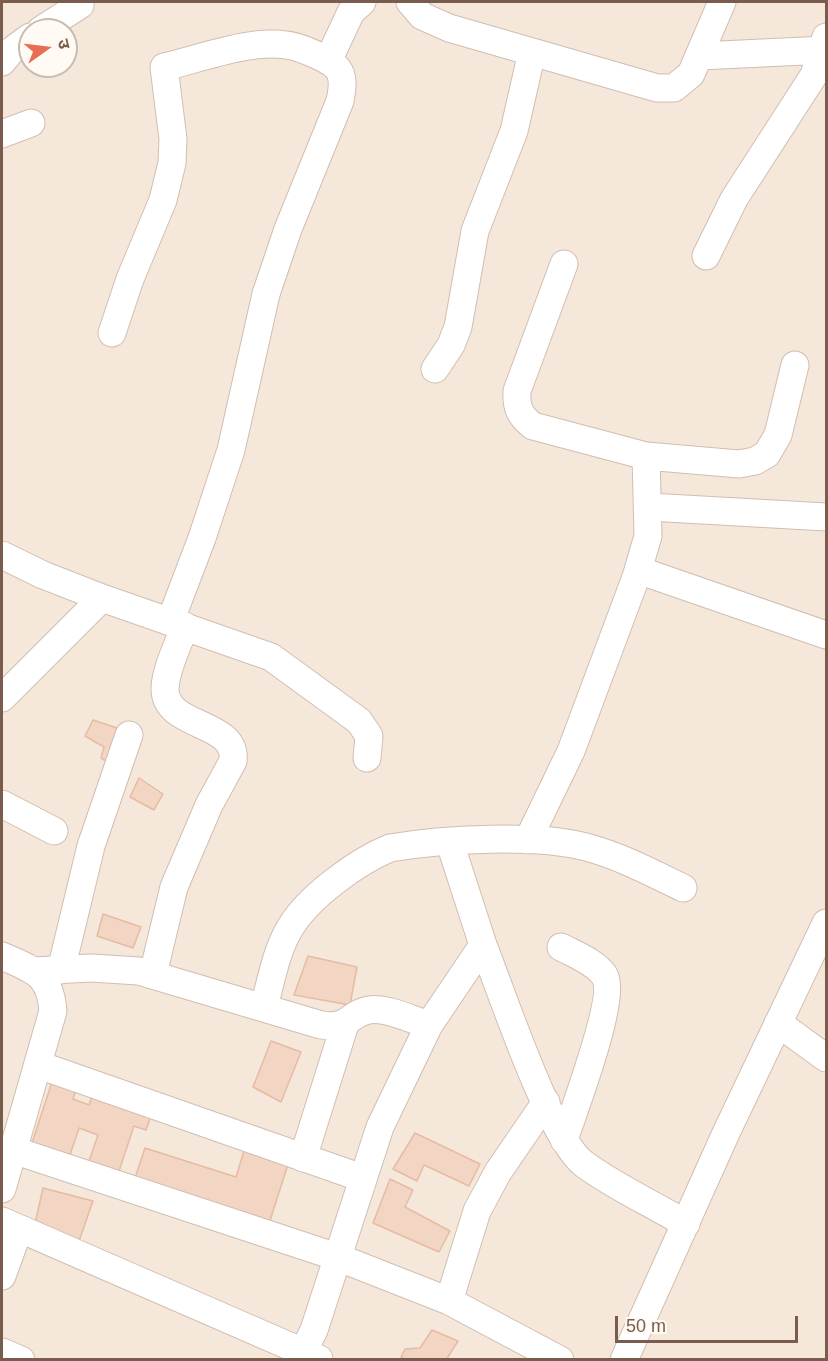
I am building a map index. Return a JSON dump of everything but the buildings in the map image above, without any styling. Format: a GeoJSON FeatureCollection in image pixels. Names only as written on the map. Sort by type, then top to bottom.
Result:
{"type":"FeatureCollection","features":[{"type":"Feature","properties":{"kind":"street"},"geometry":{"type":"LineString","coordinates":[[328,61],[351,12],[362,2]]}},
{"type":"Feature","properties":{"kind":"street"},"geometry":{"type":"LineString","coordinates":[[410,2],[422,16],[449,27],[657,88],[674,88],[682,84],[691,74],[722,2]]}},
{"type":"Feature","properties":{"kind":"street"},"geometry":{"type":"LineString","coordinates":[[58,18],[80,3]]}},
{"type":"Feature","properties":{"kind":"street"},"geometry":{"type":"LineString","coordinates":[[112,333],[130,279],[163,200],[172,164],[173,139],[164,67],[252,46],[286,44],[336,64],[342,73],[344,85],[340,101],[288,229],[266,294],[231,450],[177,624],[165,690],[168,702],[175,711],[226,739],[234,753],[233,761],[209,805],[174,887],[153,974]]}},
{"type":"Feature","properties":{"kind":"street"},"geometry":{"type":"LineString","coordinates":[[2,62],[18,46]]}},
{"type":"Feature","properties":{"kind":"street"},"geometry":{"type":"LineString","coordinates":[[699,56],[825,46],[814,75],[734,199],[706,256]]}},
{"type":"Feature","properties":{"kind":"street"},"geometry":{"type":"LineString","coordinates":[[435,369],[451,345],[458,327],[475,231],[514,131],[532,52]]}},
{"type":"Feature","properties":{"kind":"street"},"geometry":{"type":"LineString","coordinates":[[2,134],[31,123]]}},
{"type":"Feature","properties":{"kind":"street"},"geometry":{"type":"LineString","coordinates":[[564,264],[517,392],[516,404],[521,417],[533,426],[646,456],[739,464],[755,461],[767,454],[778,435],[795,365]]}},
{"type":"Feature","properties":{"kind":"street"},"geometry":{"type":"LineString","coordinates":[[528,840],[571,750],[638,570],[648,536],[646,456]]}},
{"type":"Feature","properties":{"kind":"street"},"geometry":{"type":"LineString","coordinates":[[649,507],[826,517]]}},
{"type":"Feature","properties":{"kind":"street"},"geometry":{"type":"LineString","coordinates":[[2,555],[43,575],[102,598],[271,657],[292,670],[365,728],[370,743],[367,758]]}},
{"type":"Feature","properties":{"kind":"street"},"geometry":{"type":"LineString","coordinates":[[638,570],[826,635]]}},
{"type":"Feature","properties":{"kind":"street"},"geometry":{"type":"LineString","coordinates":[[2,698],[102,598]]}},
{"type":"Feature","properties":{"kind":"street"},"geometry":{"type":"LineString","coordinates":[[61,970],[91,846],[129,735]]}},
{"type":"Feature","properties":{"kind":"street"},"geometry":{"type":"LineString","coordinates":[[2,804],[54,831]]}},
{"type":"Feature","properties":{"kind":"street"},"geometry":{"type":"LineString","coordinates":[[264,1007],[279,951],[289,928],[313,900],[371,856],[409,845],[528,840],[587,848],[619,859],[683,888]]}},
{"type":"Feature","properties":{"kind":"street"},"geometry":{"type":"LineString","coordinates":[[450,843],[483,945],[546,1102],[564,1140],[582,1163],[686,1224]]}},
{"type":"Feature","properties":{"kind":"street"},"geometry":{"type":"LineString","coordinates":[[624,1359],[826,923]]}},
{"type":"Feature","properties":{"kind":"street"},"geometry":{"type":"LineString","coordinates":[[2,1276],[10,1225],[308,1357],[337,1257],[380,1127],[429,1025],[483,945]]}},
{"type":"Feature","properties":{"kind":"street"},"geometry":{"type":"LineString","coordinates":[[561,947],[595,966],[604,975],[608,985],[597,1038],[564,1140]]}},
{"type":"Feature","properties":{"kind":"street"},"geometry":{"type":"LineString","coordinates":[[2,956],[34,971],[45,980],[52,993],[53,1011],[2,1189]]}},
{"type":"Feature","properties":{"kind":"street"},"geometry":{"type":"LineString","coordinates":[[34,971],[116,969],[153,974],[321,1025],[345,1024],[361,1012],[372,1010],[429,1025]]}},
{"type":"Feature","properties":{"kind":"street"},"geometry":{"type":"LineString","coordinates":[[778,1023],[826,1058]]}},
{"type":"Feature","properties":{"kind":"street"},"geometry":{"type":"LineString","coordinates":[[303,1158],[345,1024]]}},
{"type":"Feature","properties":{"kind":"street"},"geometry":{"type":"LineString","coordinates":[[39,1065],[362,1178]]}},
{"type":"Feature","properties":{"kind":"street"},"geometry":{"type":"LineString","coordinates":[[449,1301],[477,1211],[498,1172],[546,1102]]}},
{"type":"Feature","properties":{"kind":"street"},"geometry":{"type":"LineString","coordinates":[[13,1150],[337,1257],[449,1301],[560,1359]]}},
{"type":"Feature","properties":{"kind":"street"},"geometry":{"type":"LineString","coordinates":[[2,1352],[21,1359]]}},
{"type":"Feature","properties":{"kind":"shaded area"},"geometry":{"type":"Polygon","coordinates":[[[2,2],[826,2],[826,1359],[2,1359],[2,2]]]}}]}
